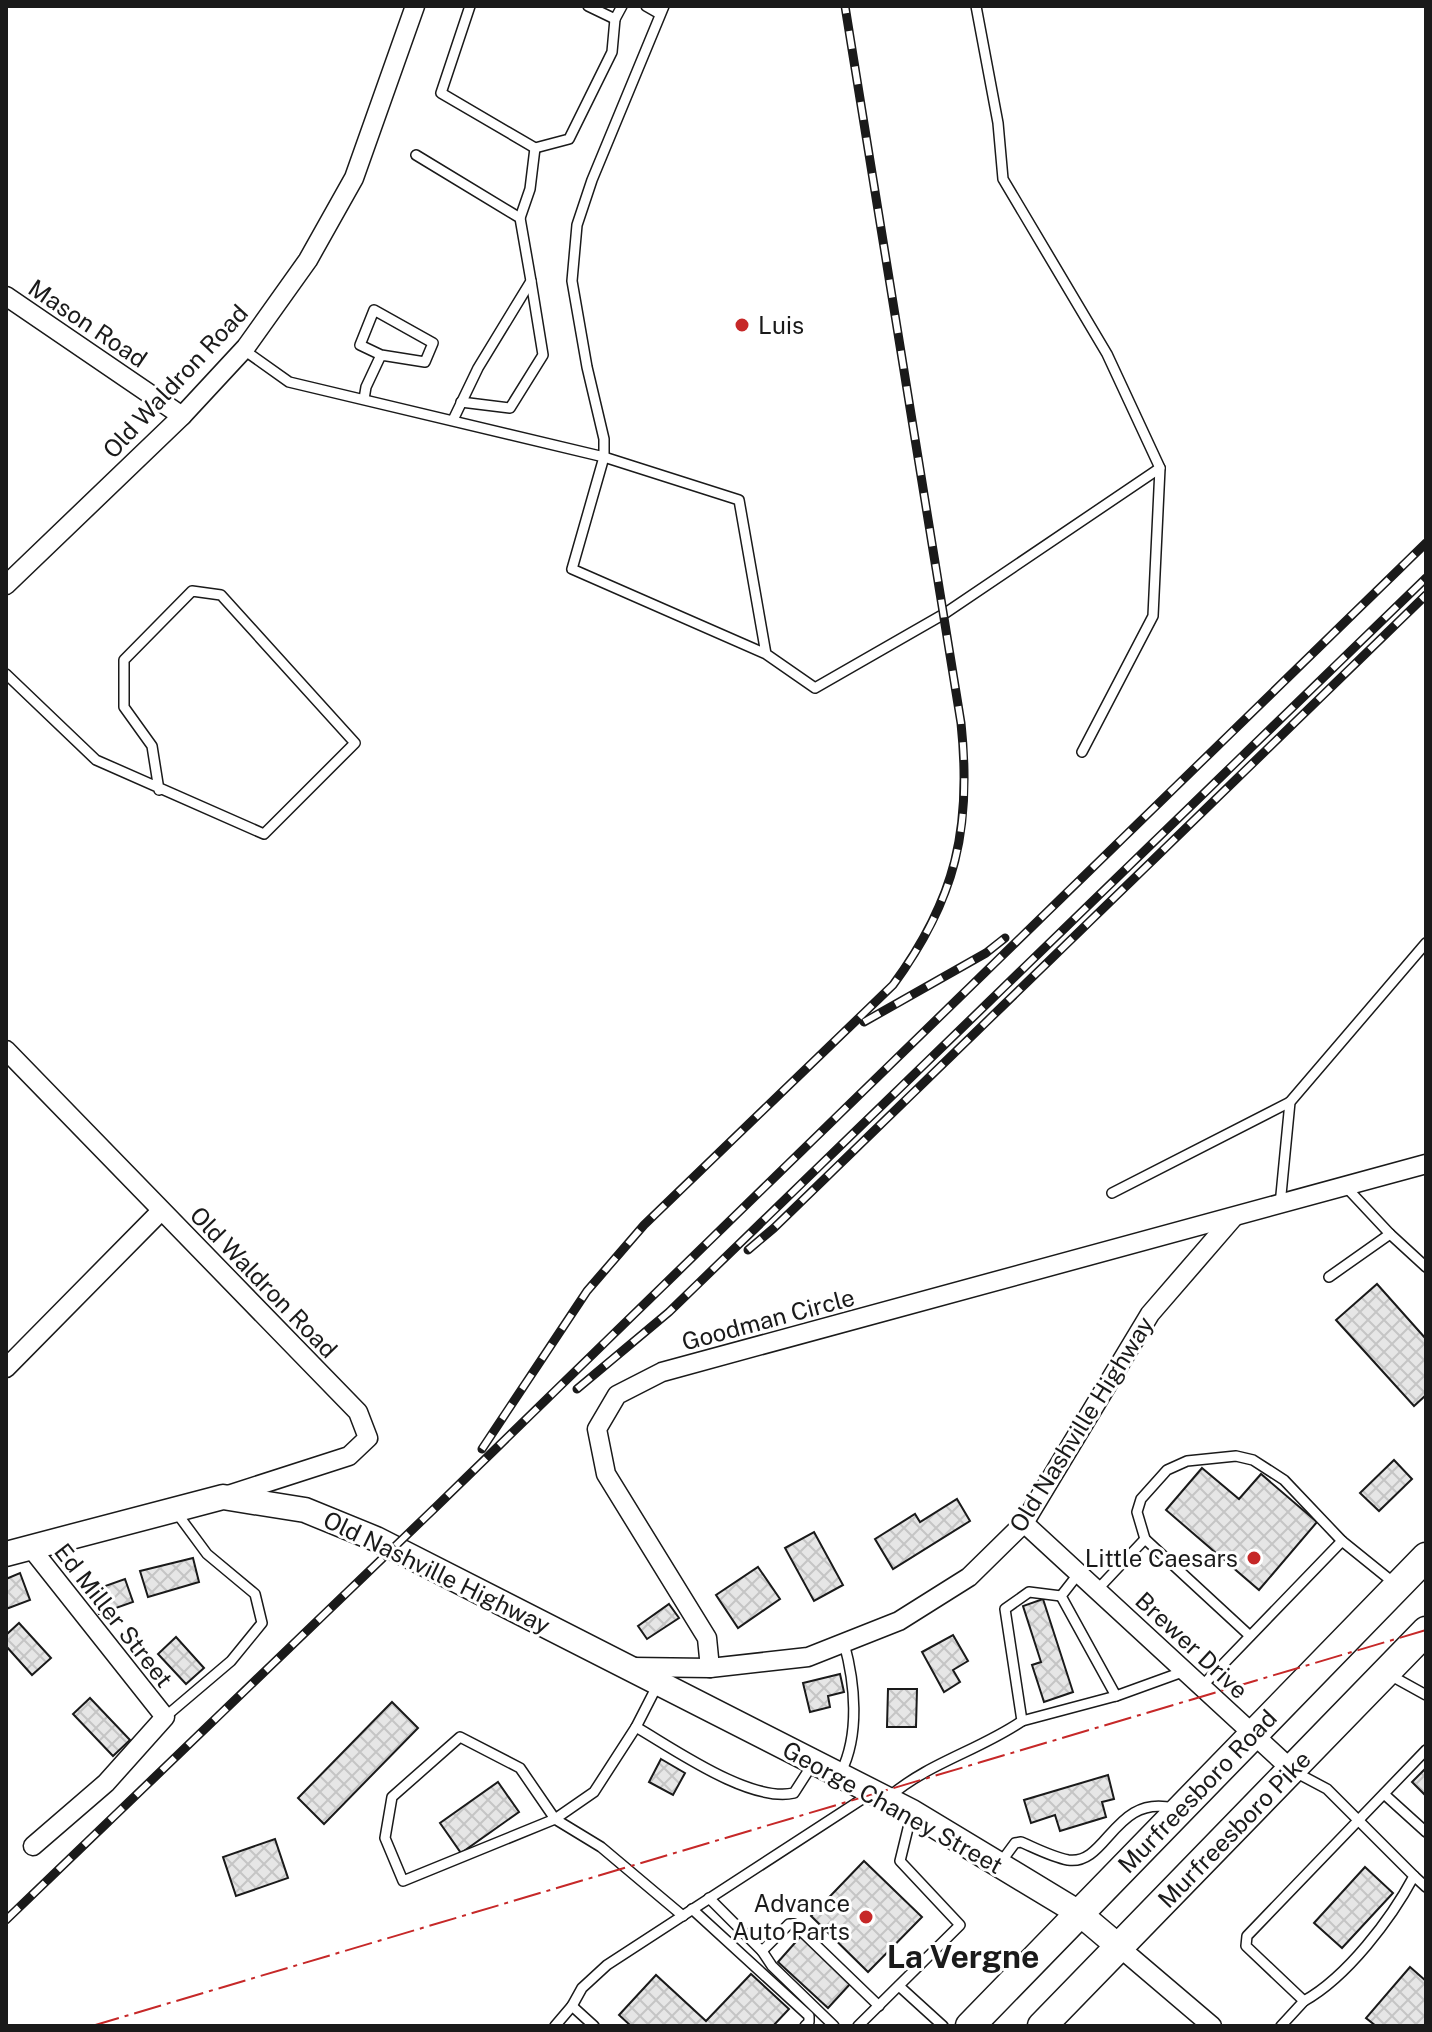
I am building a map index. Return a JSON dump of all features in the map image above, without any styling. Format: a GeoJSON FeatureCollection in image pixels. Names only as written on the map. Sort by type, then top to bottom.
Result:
{"type":"FeatureCollection","features":[{"type":"Feature","properties":{"kind":"main road","name":"Old Nashville Highway"},"geometry":{"type":"LineString","coordinates":[[6,1554],[223,1497],[305,1510],[351,1527],[658,1683]]}},
{"type":"Feature","properties":{"kind":"main road","name":"Murfreesboro Road"},"geometry":{"type":"LineString","coordinates":[[970,2026],[1426,1557]]}},
{"type":"Feature","properties":{"kind":"main road","name":"Murfreesboro Pike"},"geometry":{"type":"LineString","coordinates":[[1042,2026],[1385,1673],[1424,1637]]}},
{"type":"Feature","properties":{"kind":"main road","name":"George Chaney Street"},"geometry":{"type":"LineString","coordinates":[[658,1683],[912,1812],[1079,1913],[1118,1946]]}},
{"type":"Feature","properties":{"kind":"street","name":"Old Waldron Road"},"geometry":{"type":"LineString","coordinates":[[6,585],[182,416],[244,350],[308,260],[354,178],[415,6]]}},
{"type":"Feature","properties":{"kind":"street","name":"Mason Road"},"geometry":{"type":"LineString","coordinates":[[6,296],[182,416]]}},
{"type":"Feature","properties":{"kind":"street","name":"Old Waldron Road"},"geometry":{"type":"LineString","coordinates":[[6,1050],[358,1412],[368,1438],[349,1456],[223,1497]]}},
{"type":"Feature","properties":{"kind":"street"},"geometry":{"type":"LineString","coordinates":[[1233,1218],[1426,1164]]}},
{"type":"Feature","properties":{"kind":"street"},"geometry":{"type":"LineString","coordinates":[[6,1368],[161,1211]]}},
{"type":"Feature","properties":{"kind":"street","name":"Old Nashville Highway"},"geometry":{"type":"LineString","coordinates":[[627,1666],[710,1668],[808,1657],[899,1621],[969,1577],[1024,1523],[1150,1314],[1233,1218]]}},
{"type":"Feature","properties":{"kind":"street","name":"Goodman Circle"},"geometry":{"type":"LineString","coordinates":[[710,1668],[707,1638],[606,1474],[597,1429],[617,1395],[662,1372],[1233,1218]]}},
{"type":"Feature","properties":{"kind":"street","name":"Brewer Drive"},"geometry":{"type":"LineString","coordinates":[[1024,1523],[1292,1770]]}},
{"type":"Feature","properties":{"kind":"street","name":"Ed Miller Street"},"geometry":{"type":"LineString","coordinates":[[31,1548],[165,1717],[106,1783],[33,1846]]}},
{"type":"Feature","properties":{"kind":"street"},"geometry":{"type":"LineString","coordinates":[[1118,1946],[1212,2026]]}},
{"type":"Feature","properties":{"kind":"lane"},"geometry":{"type":"LineString","coordinates":[[470,6],[441,93],[535,148],[569,139],[612,52],[615,19],[622,6]]}},
{"type":"Feature","properties":{"kind":"lane"},"geometry":{"type":"LineString","coordinates":[[588,6],[615,19]]}},
{"type":"Feature","properties":{"kind":"lane"},"geometry":{"type":"LineString","coordinates":[[646,6],[662,10],[592,180],[577,225],[572,281],[604,439],[604,457],[572,569],[766,654],[815,688],[944,614],[1160,468]]}},
{"type":"Feature","properties":{"kind":"lane"},"geometry":{"type":"LineString","coordinates":[[976,6],[998,123],[1003,179],[1107,354],[1160,468],[1153,616],[1082,752]]}},
{"type":"Feature","properties":{"kind":"lane"},"geometry":{"type":"LineString","coordinates":[[461,402],[510,408],[543,355],[520,218],[530,189],[535,148]]}},
{"type":"Feature","properties":{"kind":"lane"},"geometry":{"type":"LineString","coordinates":[[416,155],[520,218]]}},
{"type":"Feature","properties":{"kind":"lane"},"geometry":{"type":"LineString","coordinates":[[453,420],[478,368],[531,281]]}},
{"type":"Feature","properties":{"kind":"lane"},"geometry":{"type":"LineString","coordinates":[[374,310],[433,343],[425,362],[381,355],[360,345],[374,310]]}},
{"type":"Feature","properties":{"kind":"lane"},"geometry":{"type":"LineString","coordinates":[[244,350],[289,382],[604,457],[739,500],[766,654]]}},
{"type":"Feature","properties":{"kind":"lane"},"geometry":{"type":"LineString","coordinates":[[364,399],[366,387],[381,355]]}},
{"type":"Feature","properties":{"kind":"lane"},"geometry":{"type":"LineString","coordinates":[[6,674],[96,760],[159,790],[264,834],[355,743],[221,595],[192,591],[124,660],[124,707],[152,746],[159,790]]}},
{"type":"Feature","properties":{"kind":"lane"},"geometry":{"type":"LineString","coordinates":[[1112,1193],[1290,1102],[1426,943]]}},
{"type":"Feature","properties":{"kind":"lane"},"geometry":{"type":"LineString","coordinates":[[1280,1205],[1290,1102]]}},
{"type":"Feature","properties":{"kind":"lane"},"geometry":{"type":"LineString","coordinates":[[1346,1187],[1426,1267]]}},
{"type":"Feature","properties":{"kind":"lane"},"geometry":{"type":"LineString","coordinates":[[1329,1277],[1390,1234]]}},
{"type":"Feature","properties":{"kind":"lane"},"geometry":{"type":"LineString","coordinates":[[1250,1636],[1145,1539],[1137,1512],[1141,1499],[1167,1470],[1187,1461],[1236,1456],[1253,1460],[1284,1480],[1342,1541],[1397,1585]]}},
{"type":"Feature","properties":{"kind":"lane"},"geometry":{"type":"LineString","coordinates":[[165,1717],[231,1661],[262,1623],[255,1594],[207,1554],[174,1509]]}},
{"type":"Feature","properties":{"kind":"lane"},"geometry":{"type":"LineString","coordinates":[[1097,1590],[1145,1539]]}},
{"type":"Feature","properties":{"kind":"lane"},"geometry":{"type":"LineString","coordinates":[[1202,1686],[1342,1541]]}},
{"type":"Feature","properties":{"kind":"lane"},"geometry":{"type":"LineString","coordinates":[[1061,1596],[1079,1573]]}},
{"type":"Feature","properties":{"kind":"lane"},"geometry":{"type":"LineString","coordinates":[[1022,1721],[1005,1609],[1029,1592],[1061,1596]]}},
{"type":"Feature","properties":{"kind":"lane"},"geometry":{"type":"LineString","coordinates":[[1061,1596],[1116,1696]]}},
{"type":"Feature","properties":{"kind":"lane"},"geometry":{"type":"LineString","coordinates":[[840,1775],[849,1756],[852,1724],[851,1669],[844,1643]]}},
{"type":"Feature","properties":{"kind":"lane"},"geometry":{"type":"LineString","coordinates":[[555,2026],[593,1975],[709,1898],[911,1778],[997,1738],[1022,1721],[1116,1696],[1185,1671]]}},
{"type":"Feature","properties":{"kind":"lane"},"geometry":{"type":"LineString","coordinates":[[1385,1673],[1426,1695]]}},
{"type":"Feature","properties":{"kind":"lane"},"geometry":{"type":"LineString","coordinates":[[658,1683],[636,1727],[594,1792],[555,1819],[403,1881],[385,1838],[392,1797],[460,1737],[520,1768],[555,1819],[601,1847],[683,1916]]}},
{"type":"Feature","properties":{"kind":"lane"},"geometry":{"type":"LineString","coordinates":[[636,1727],[752,1790],[782,1795],[794,1793],[813,1762]]}},
{"type":"Feature","properties":{"kind":"lane"},"geometry":{"type":"LineString","coordinates":[[1304,2001],[1246,1946],[1245,1941],[1251,1931],[1426,1750]]}},
{"type":"Feature","properties":{"kind":"lane"},"geometry":{"type":"LineString","coordinates":[[1292,1770],[1327,1789],[1426,1887]]}},
{"type":"Feature","properties":{"kind":"lane"},"geometry":{"type":"LineString","coordinates":[[1384,1794],[1426,1832]]}},
{"type":"Feature","properties":{"kind":"lane"},"geometry":{"type":"LineString","coordinates":[[999,1865],[1015,1843],[1021,1842],[1067,1860],[1078,1860],[1091,1854],[1138,1808],[1156,1806],[1178,1810]]}},
{"type":"Feature","properties":{"kind":"lane"},"geometry":{"type":"LineString","coordinates":[[858,2026],[960,1925],[900,1861],[912,1812]]}},
{"type":"Feature","properties":{"kind":"lane"},"geometry":{"type":"LineString","coordinates":[[1281,2026],[1304,2001],[1322,1991],[1389,1920],[1414,1876]]}},
{"type":"Feature","properties":{"kind":"lane"},"geometry":{"type":"LineString","coordinates":[[709,1898],[762,1951],[772,1966],[834,2026]]}},
{"type":"Feature","properties":{"kind":"lane"},"geometry":{"type":"LineString","coordinates":[[692,1909],[809,2016],[805,2026]]}},
{"type":"Feature","properties":{"kind":"lane"},"geometry":{"type":"LineString","coordinates":[[762,1951],[789,1924],[794,1924],[879,2006]]}},
{"type":"Feature","properties":{"kind":"lane"},"geometry":{"type":"LineString","coordinates":[[899,1986],[943,2026]]}},
{"type":"Feature","properties":{"kind":"lane"},"geometry":{"type":"LineString","coordinates":[[572,2006],[594,2026]]}},
{"type":"Feature","properties":{"kind":"building"},"geometry":{"type":"Polygon","coordinates":[[[1377,1284],[1426,1339],[1426,1395],[1414,1406],[1336,1320],[1377,1284]]]}},
{"type":"Feature","properties":{"kind":"building"},"geometry":{"type":"Polygon","coordinates":[[[1394,1460],[1412,1479],[1379,1511],[1360,1493],[1394,1460]]]}},
{"type":"Feature","properties":{"kind":"building"},"geometry":{"type":"Polygon","coordinates":[[[1202,1468],[1239,1499],[1261,1474],[1317,1522],[1259,1590],[1166,1510],[1202,1468]]]}},
{"type":"Feature","properties":{"kind":"building"},"geometry":{"type":"Polygon","coordinates":[[[957,1499],[970,1521],[893,1569],[875,1539],[915,1514],[920,1522],[957,1499]]]}},
{"type":"Feature","properties":{"kind":"building"},"geometry":{"type":"Polygon","coordinates":[[[814,1532],[843,1585],[814,1601],[785,1548],[814,1532]]]}},
{"type":"Feature","properties":{"kind":"building"},"geometry":{"type":"Polygon","coordinates":[[[193,1558],[199,1582],[148,1597],[140,1571],[193,1558]]]}},
{"type":"Feature","properties":{"kind":"building"},"geometry":{"type":"Polygon","coordinates":[[[758,1567],[780,1599],[738,1628],[716,1595],[758,1567]]]}},
{"type":"Feature","properties":{"kind":"building"},"geometry":{"type":"Polygon","coordinates":[[[20,1573],[30,1600],[6,1609],[6,1579],[20,1573]]]}},
{"type":"Feature","properties":{"kind":"building"},"geometry":{"type":"Polygon","coordinates":[[[125,1579],[133,1602],[99,1614],[91,1591],[125,1579]]]}},
{"type":"Feature","properties":{"kind":"building"},"geometry":{"type":"Polygon","coordinates":[[[1043,1599],[1073,1692],[1044,1702],[1032,1665],[1041,1662],[1023,1606],[1043,1599]]]}},
{"type":"Feature","properties":{"kind":"building"},"geometry":{"type":"Polygon","coordinates":[[[669,1604],[679,1618],[647,1639],[638,1626],[669,1604]]]}},
{"type":"Feature","properties":{"kind":"building"},"geometry":{"type":"Polygon","coordinates":[[[19,1623],[51,1658],[32,1675],[6,1646],[6,1635],[19,1623]]]}},
{"type":"Feature","properties":{"kind":"building"},"geometry":{"type":"Polygon","coordinates":[[[953,1635],[968,1661],[953,1670],[960,1682],[944,1692],[922,1652],[953,1635]]]}},
{"type":"Feature","properties":{"kind":"building"},"geometry":{"type":"Polygon","coordinates":[[[176,1637],[204,1668],[186,1684],[158,1654],[176,1637]]]}},
{"type":"Feature","properties":{"kind":"building"},"geometry":{"type":"Polygon","coordinates":[[[840,1674],[844,1692],[828,1696],[830,1707],[810,1712],[803,1683],[840,1674]]]}},
{"type":"Feature","properties":{"kind":"building"},"geometry":{"type":"Polygon","coordinates":[[[888,1689],[917,1689],[916,1727],[887,1727],[888,1689]]]}},
{"type":"Feature","properties":{"kind":"building"},"geometry":{"type":"Polygon","coordinates":[[[90,1698],[130,1740],[113,1756],[73,1714],[90,1698]]]}},
{"type":"Feature","properties":{"kind":"building"},"geometry":{"type":"Polygon","coordinates":[[[392,1702],[418,1728],[324,1824],[298,1798],[392,1702]]]}},
{"type":"Feature","properties":{"kind":"building"},"geometry":{"type":"Polygon","coordinates":[[[661,1759],[685,1773],[673,1795],[649,1782],[661,1759]]]}},
{"type":"Feature","properties":{"kind":"building"},"geometry":{"type":"Polygon","coordinates":[[[1426,1768],[1426,1796],[1412,1782],[1426,1768]]]}},
{"type":"Feature","properties":{"kind":"building"},"geometry":{"type":"Polygon","coordinates":[[[1108,1775],[1114,1799],[1102,1802],[1106,1817],[1060,1831],[1055,1815],[1031,1823],[1024,1800],[1108,1775]]]}},
{"type":"Feature","properties":{"kind":"building"},"geometry":{"type":"Polygon","coordinates":[[[498,1782],[519,1812],[461,1853],[440,1823],[498,1782]]]}},
{"type":"Feature","properties":{"kind":"building"},"geometry":{"type":"Polygon","coordinates":[[[275,1839],[288,1878],[236,1896],[223,1857],[275,1839]]]}},
{"type":"Feature","properties":{"kind":"building","name":"Advance Auto Parts"},"geometry":{"type":"Polygon","coordinates":[[[864,1861],[922,1917],[868,1972],[811,1916],[864,1861]]]}},
{"type":"Feature","properties":{"kind":"building"},"geometry":{"type":"Polygon","coordinates":[[[1365,1867],[1393,1893],[1342,1948],[1314,1923],[1365,1867]]]}},
{"type":"Feature","properties":{"kind":"building"},"geometry":{"type":"Polygon","coordinates":[[[801,1936],[851,1983],[828,2008],[778,1962],[801,1936]]]}},
{"type":"Feature","properties":{"kind":"building"},"geometry":{"type":"Polygon","coordinates":[[[1410,1967],[1426,1981],[1426,2026],[1376,2026],[1366,2018],[1410,1967]]]}},
{"type":"Feature","properties":{"kind":"building"},"geometry":{"type":"Polygon","coordinates":[[[751,1974],[789,2009],[773,2026],[631,2026],[619,2015],[656,1975],[706,2021],[751,1974]]]}},
{"type":"Feature","properties":{"kind":"railway"},"geometry":{"type":"LineString","coordinates":[[482,1449],[587,1291],[644,1225],[893,985],[932,923],[955,861],[964,796],[961,723],[845,6]]}},
{"type":"Feature","properties":{"kind":"railway"},"geometry":{"type":"LineString","coordinates":[[6,1920],[438,1505],[1426,543]]}},
{"type":"Feature","properties":{"kind":"railway"},"geometry":{"type":"LineString","coordinates":[[577,1389],[669,1312],[1426,578]]}},
{"type":"Feature","properties":{"kind":"railway"},"geometry":{"type":"LineString","coordinates":[[748,1250],[1426,595]]}},
{"type":"Feature","properties":{"kind":"railway"},"geometry":{"type":"LineString","coordinates":[[864,1022],[986,953],[1005,938]]}},
{"type":"Feature","properties":{"kind":"power"},"geometry":{"type":"LineString","coordinates":[[92,2026],[1426,1630]]}},
{"type":"Feature","properties":{"kind":"place","name":"Luis"},"geometry":{"type":"Point","coordinates":[742,325]}},
{"type":"Feature","properties":{"kind":"place","name":"Little Caesars"},"geometry":{"type":"Point","coordinates":[1254,1558]}},
{"type":"Feature","properties":{"kind":"place","name":"Advance Auto Parts"},"geometry":{"type":"Point","coordinates":[866,1917]}},
{"type":"Feature","properties":{"kind":"district","name":"La Vergne"},"geometry":{"type":"Point","coordinates":[963,1956]}}]}
